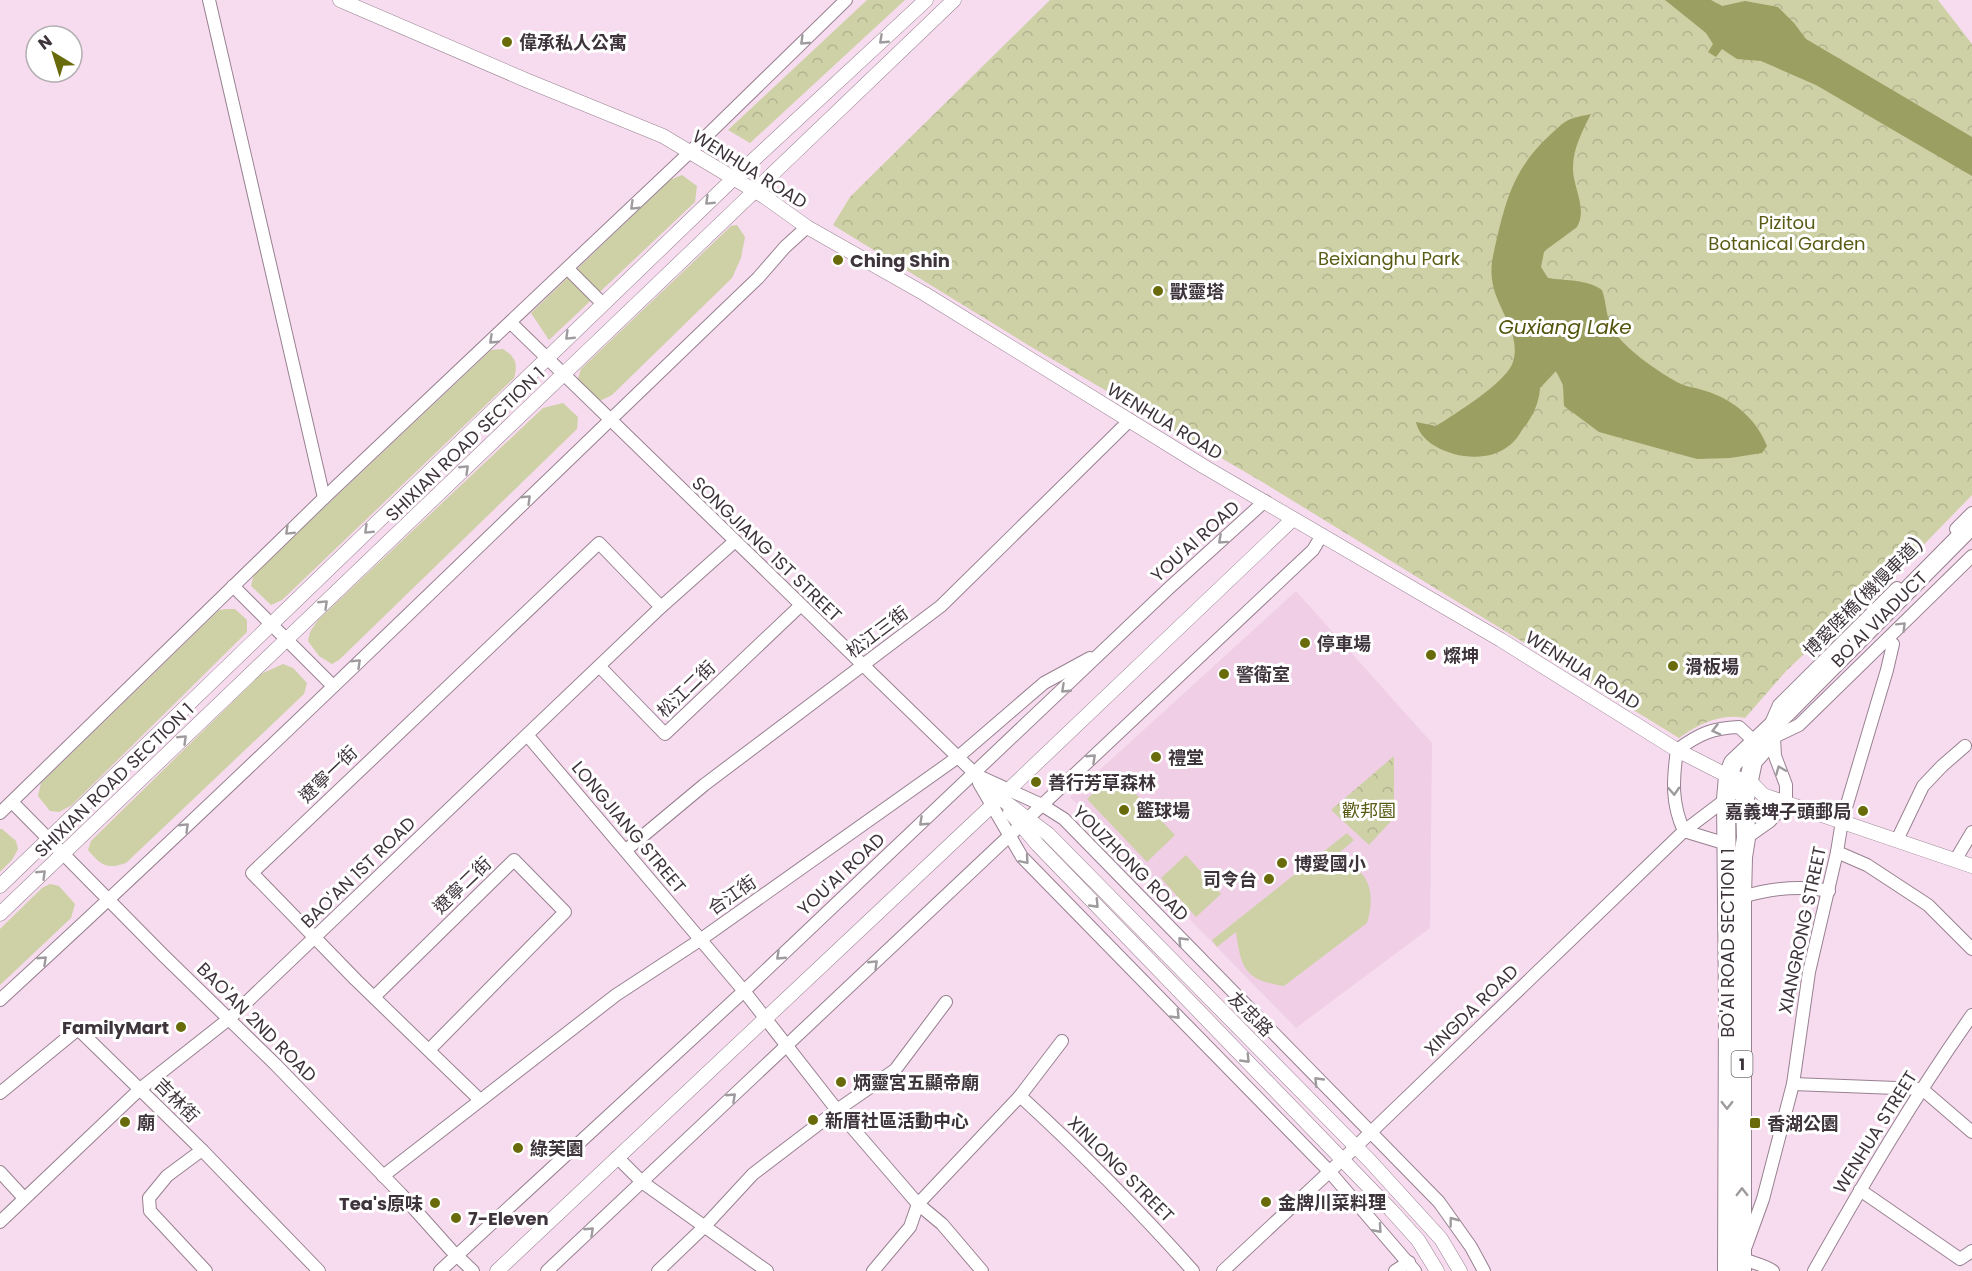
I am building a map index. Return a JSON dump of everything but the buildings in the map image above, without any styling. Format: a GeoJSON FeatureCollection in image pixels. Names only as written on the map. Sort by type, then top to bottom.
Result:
{"type":"FeatureCollection","features":[{"type":"Feature","properties":{"kind":"main road","name":"BO'AI VIADUCT"},"geometry":{"type":"LineString","coordinates":[[1790,716],[1972,525]]}},
{"type":"Feature","properties":{"kind":"main road","name":"BO'AI VIADUCT"},"geometry":{"type":"LineString","coordinates":[[1790,716],[1972,540]]}},
{"type":"Feature","properties":{"kind":"main road","name":"BO'AI ROAD SECTION 1"},"geometry":{"type":"LineString","coordinates":[[1726,1271],[1726,799],[1728,776],[1733,763],[1790,716]]}},
{"type":"Feature","properties":{"kind":"main road","name":"BO'AI ROAD SECTION 1"},"geometry":{"type":"LineString","coordinates":[[1742,1265],[1742,897],[1746,838],[1745,799],[1753,761],[1765,737]]}},
{"type":"Feature","properties":{"kind":"street"},"geometry":{"type":"LineString","coordinates":[[209,0],[324,498]]}},
{"type":"Feature","properties":{"kind":"street","name":"WENHUA ROAD"},"geometry":{"type":"LineString","coordinates":[[340,0],[663,136],[754,190],[807,227],[925,294],[1203,466],[1501,640],[1677,750],[1728,776],[1750,781],[1763,795],[1972,866]]}},
{"type":"Feature","properties":{"kind":"street"},"geometry":{"type":"LineString","coordinates":[[0,813],[324,498],[568,269],[846,0]]}},
{"type":"Feature","properties":{"kind":"street","name":"SHIXIAN ROAD SECTION 1"},"geometry":{"type":"LineString","coordinates":[[0,886],[734,178],[926,0]]}},
{"type":"Feature","properties":{"kind":"street","name":"SHIXIAN ROAD SECTION 1"},"geometry":{"type":"LineString","coordinates":[[0,914],[954,0]]}},
{"type":"Feature","properties":{"kind":"street"},"geometry":{"type":"LineString","coordinates":[[0,1000],[109,900],[333,686],[758,278],[807,227]]}},
{"type":"Feature","properties":{"kind":"street"},"geometry":{"type":"LineString","coordinates":[[568,269],[603,304]]}},
{"type":"Feature","properties":{"kind":"street","name":"SONGJIANG 1ST STREET"},"geometry":{"type":"LineString","coordinates":[[511,323],[1000,798]]}},
{"type":"Feature","properties":{"kind":"street","name":"松江三街"},"geometry":{"type":"LineString","coordinates":[[626,850],[704,785],[941,606],[1130,420]]}},
{"type":"Feature","properties":{"kind":"street","name":"YOU'AI ROAD"},"geometry":{"type":"LineString","coordinates":[[440,1271],[744,991],[1168,589],[1265,501]]}},
{"type":"Feature","properties":{"kind":"street","name":"博愛陸橋(機慢車道)"},"geometry":{"type":"LineString","coordinates":[[1790,716],[1972,513]]}},
{"type":"Feature","properties":{"kind":"street"},"geometry":{"type":"LineString","coordinates":[[497,1271],[1293,519]]}},
{"type":"Feature","properties":{"kind":"street"},"geometry":{"type":"LineString","coordinates":[[547,1271],[1313,550],[1322,535]]}},
{"type":"Feature","properties":{"kind":"street","name":"BAO'AN 1ST ROAD"},"geometry":{"type":"LineString","coordinates":[[0,1221],[140,1089],[230,1018],[661,607],[734,542]]}},
{"type":"Feature","properties":{"kind":"street","name":"遼寧一街"},"geometry":{"type":"LineString","coordinates":[[480,1100],[252,873],[599,543],[661,607]]}},
{"type":"Feature","properties":{"kind":"street"},"geometry":{"type":"LineString","coordinates":[[1790,716],[1972,556]]}},
{"type":"Feature","properties":{"kind":"street"},"geometry":{"type":"LineString","coordinates":[[233,586],[333,686]]}},
{"type":"Feature","properties":{"kind":"street","name":"松江二街"},"geometry":{"type":"LineString","coordinates":[[600,667],[665,734],[800,606]]}},
{"type":"Feature","properties":{"kind":"street","name":"XIANGRONG STREET"},"geometry":{"type":"LineString","coordinates":[[1742,1265],[1793,1084],[1809,972],[1842,821],[1893,644]]}},
{"type":"Feature","properties":{"kind":"street","name":"合江街"},"geometry":{"type":"LineString","coordinates":[[382,1176],[616,995],[700,940],[958,757],[1044,683],[1105,651]]}},
{"type":"Feature","properties":{"kind":"street"},"geometry":{"type":"LineString","coordinates":[[1727,844],[1684,831],[1674,800],[1673,783],[1677,750],[1693,739],[1718,728],[1739,727],[1765,737],[1786,785],[1786,803],[1770,821],[1746,838]]}},
{"type":"Feature","properties":{"kind":"street","name":"LONGJIANG STREET"},"geometry":{"type":"LineString","coordinates":[[528,736],[744,991],[837,1110],[918,1204],[942,1224],[982,1271]]}},
{"type":"Feature","properties":{"kind":"street"},"geometry":{"type":"LineString","coordinates":[[1897,840],[1923,786],[1965,746]]}},
{"type":"Feature","properties":{"kind":"street","name":"XINGDA ROAD"},"geometry":{"type":"LineString","coordinates":[[1223,1271],[1684,831],[1750,781]]}},
{"type":"Feature","properties":{"kind":"street"},"geometry":{"type":"LineString","coordinates":[[1000,798],[1070,879],[1343,1158],[1418,1240],[1437,1271]]}},
{"type":"Feature","properties":{"kind":"street"},"geometry":{"type":"LineString","coordinates":[[1000,798],[1008,836],[1022,857],[1329,1171],[1412,1266],[1395,1271]]}},
{"type":"Feature","properties":{"kind":"street","name":"YOUZHONG ROAD"},"geometry":{"type":"LineString","coordinates":[[1000,798],[1042,805],[1064,819],[1439,1202],[1472,1247],[1484,1271]]}},
{"type":"Feature","properties":{"kind":"street","name":"BAO'AN 2ND ROAD"},"geometry":{"type":"LineString","coordinates":[[12,802],[163,955],[230,1018],[473,1271]]}},
{"type":"Feature","properties":{"kind":"street","name":"友忠路"},"geometry":{"type":"LineString","coordinates":[[1023,822],[1048,834],[1355,1146],[1441,1239],[1460,1271]]}},
{"type":"Feature","properties":{"kind":"street"},"geometry":{"type":"LineString","coordinates":[[1956,860],[1972,832]]}},
{"type":"Feature","properties":{"kind":"street"},"geometry":{"type":"LineString","coordinates":[[1837,852],[1867,865],[1928,905],[1972,949]]}},
{"type":"Feature","properties":{"kind":"street","name":"遼寧二街"},"geometry":{"type":"LineString","coordinates":[[374,997],[514,860],[565,912],[429,1050]]}},
{"type":"Feature","properties":{"kind":"street"},"geometry":{"type":"LineString","coordinates":[[1742,897],[1756,893],[1812,888],[1828,891]]}},
{"type":"Feature","properties":{"kind":"street"},"geometry":{"type":"LineString","coordinates":[[658,1271],[704,1227],[753,1174],[837,1110],[895,1070],[946,1002]]}},
{"type":"Feature","properties":{"kind":"street","name":"WENHUA STREET"},"geometry":{"type":"LineString","coordinates":[[1814,1271],[1922,1089],[1972,1015]]}},
{"type":"Feature","properties":{"kind":"street","name":"吉林街"},"geometry":{"type":"LineString","coordinates":[[0,1093],[78,1029],[202,1150],[316,1270]]}},
{"type":"Feature","properties":{"kind":"street"},"geometry":{"type":"LineString","coordinates":[[873,1271],[910,1227],[918,1204],[1020,1096],[1062,1041]]}},
{"type":"Feature","properties":{"kind":"street"},"geometry":{"type":"LineString","coordinates":[[1793,1084],[1922,1089],[1972,1132]]}},
{"type":"Feature","properties":{"kind":"street","name":"XINLONG STREET"},"geometry":{"type":"LineString","coordinates":[[1020,1096],[1083,1154],[1158,1231],[1192,1271]]}},
{"type":"Feature","properties":{"kind":"street"},"geometry":{"type":"LineString","coordinates":[[202,1150],[167,1176],[149,1198],[150,1211],[206,1271]]}},
{"type":"Feature","properties":{"kind":"street"},"geometry":{"type":"LineString","coordinates":[[617,1157],[642,1182],[767,1271]]}},
{"type":"Feature","properties":{"kind":"street"},"geometry":{"type":"LineString","coordinates":[[0,1172],[24,1198]]}},
{"type":"Feature","properties":{"kind":"street"},"geometry":{"type":"LineString","coordinates":[[1860,1190],[1960,1259],[1972,1251]]}},
{"type":"Feature","properties":{"kind":"street"},"geometry":{"type":"LineString","coordinates":[[1726,1242],[1742,1265],[1765,1265],[1773,1271]]}},
{"type":"Feature","properties":{"kind":"shaded area","name":"博愛國小"},"geometry":{"type":"Polygon","coordinates":[[[1296,591],[1432,743],[1430,928],[1296,1028],[1070,797],[1296,591]]]}},
{"type":"Feature","properties":{"kind":"green space"},"geometry":{"type":"Polygon","coordinates":[[[867,0],[905,0],[750,143],[728,130],[867,0]]]}},
{"type":"Feature","properties":{"kind":"green space","name":"Beixianghu Park"},"geometry":{"type":"Polygon","coordinates":[[[1050,0],[1938,0],[1972,44],[1972,495],[1900,569],[1898,568],[1867,595],[1787,670],[1745,718],[1719,718],[1694,728],[1679,738],[1264,483],[1028,345],[833,225],[850,197],[1050,0]]]}},
{"type":"Feature","properties":{"kind":"green space"},"geometry":{"type":"Polygon","coordinates":[[[682,175],[697,186],[695,202],[549,340],[531,313],[670,180],[682,175]]]}},
{"type":"Feature","properties":{"kind":"green space"},"geometry":{"type":"Polygon","coordinates":[[[737,225],[745,237],[741,258],[732,278],[612,395],[602,400],[593,399],[577,382],[581,369],[731,226],[737,225]]]}},
{"type":"Feature","properties":{"kind":"green space"},"geometry":{"type":"Polygon","coordinates":[[[503,349],[511,355],[515,362],[514,378],[282,600],[271,605],[251,586],[254,574],[491,350],[503,349]]]}},
{"type":"Feature","properties":{"kind":"green space"},"geometry":{"type":"Polygon","coordinates":[[[563,403],[578,417],[577,429],[339,660],[332,664],[319,656],[308,641],[310,632],[318,620],[543,408],[563,403]]]}},
{"type":"Feature","properties":{"kind":"green space"},"geometry":{"type":"Polygon","coordinates":[[[235,609],[247,620],[247,632],[72,805],[59,812],[50,811],[38,796],[41,783],[219,610],[235,609]]]}},
{"type":"Feature","properties":{"kind":"green space"},"geometry":{"type":"Polygon","coordinates":[[[283,664],[293,668],[307,683],[304,694],[126,863],[113,866],[104,865],[88,850],[91,841],[261,674],[283,664]]]}},
{"type":"Feature","properties":{"kind":"green space","name":"歡邦園"},"geometry":{"type":"Polygon","coordinates":[[[1394,756],[1394,818],[1369,845],[1331,810],[1394,756]]]}},
{"type":"Feature","properties":{"kind":"green space","name":"籃球場"},"geometry":{"type":"Polygon","coordinates":[[[1115,772],[1175,835],[1147,862],[1087,799],[1115,772]]]}},
{"type":"Feature","properties":{"kind":"green space"},"geometry":{"type":"Polygon","coordinates":[[[0,829],[16,841],[18,849],[12,860],[0,872],[0,829]]]}},
{"type":"Feature","properties":{"kind":"green space"},"geometry":{"type":"Polygon","coordinates":[[[1347,833],[1354,840],[1330,861],[1353,867],[1365,878],[1371,900],[1367,923],[1284,986],[1261,980],[1248,971],[1240,956],[1236,932],[1217,947],[1212,940],[1347,833]]]}},
{"type":"Feature","properties":{"kind":"green space","name":"籃球場"},"geometry":{"type":"Polygon","coordinates":[[[1186,855],[1221,894],[1196,917],[1161,878],[1186,855]]]}},
{"type":"Feature","properties":{"kind":"green space"},"geometry":{"type":"Polygon","coordinates":[[[50,884],[59,886],[75,904],[71,918],[0,985],[0,929],[42,888],[50,884]]]}},
{"type":"Feature","properties":{"kind":"water"},"geometry":{"type":"Polygon","coordinates":[[[1665,0],[1711,0],[1722,6],[1745,1],[1778,7],[1806,39],[1972,137],[1972,176],[1816,85],[1761,61],[1737,59],[1722,49],[1716,57],[1708,52],[1713,44],[1706,33],[1665,0]]]}},
{"type":"Feature","properties":{"kind":"water","name":"Guxiang Lake"},"geometry":{"type":"Polygon","coordinates":[[[1591,114],[1579,139],[1573,160],[1573,174],[1581,212],[1580,220],[1577,227],[1544,252],[1541,267],[1548,278],[1583,282],[1602,290],[1611,326],[1623,343],[1653,367],[1683,385],[1721,397],[1740,409],[1762,435],[1767,446],[1762,453],[1730,458],[1697,459],[1599,432],[1564,406],[1563,385],[1556,371],[1540,388],[1537,405],[1514,442],[1493,454],[1473,457],[1453,454],[1432,444],[1419,429],[1416,422],[1436,426],[1491,388],[1509,370],[1515,351],[1514,340],[1494,290],[1492,274],[1492,263],[1505,208],[1515,181],[1539,146],[1565,122],[1591,114]]]}},
{"type":"Feature","properties":{"kind":"place","name":"偉承私人公寓"},"geometry":{"type":"Point","coordinates":[507,42]}},
{"type":"Feature","properties":{"kind":"place","name":"Ching Shin"},"geometry":{"type":"Point","coordinates":[838,260]}},
{"type":"Feature","properties":{"kind":"place","name":"獸靈塔"},"geometry":{"type":"Point","coordinates":[1158,291]}},
{"type":"Feature","properties":{"kind":"place","name":"停車場"},"geometry":{"type":"Point","coordinates":[1305,643]}},
{"type":"Feature","properties":{"kind":"place","name":"燦坤"},"geometry":{"type":"Point","coordinates":[1431,655]}},
{"type":"Feature","properties":{"kind":"place","name":"滑板場"},"geometry":{"type":"Point","coordinates":[1673,666]}},
{"type":"Feature","properties":{"kind":"place","name":"警衛室"},"geometry":{"type":"Point","coordinates":[1224,674]}},
{"type":"Feature","properties":{"kind":"place","name":"禮堂"},"geometry":{"type":"Point","coordinates":[1156,757]}},
{"type":"Feature","properties":{"kind":"place","name":"善行芳草森林"},"geometry":{"type":"Point","coordinates":[1036,782]}},
{"type":"Feature","properties":{"kind":"place","name":"籃球場"},"geometry":{"type":"Point","coordinates":[1124,810]}},
{"type":"Feature","properties":{"kind":"place","name":"嘉義埤子頭郵局"},"geometry":{"type":"Point","coordinates":[1863,811]}},
{"type":"Feature","properties":{"kind":"place","name":"博愛國小"},"geometry":{"type":"Point","coordinates":[1282,863]}},
{"type":"Feature","properties":{"kind":"place","name":"司令台"},"geometry":{"type":"Point","coordinates":[1269,879]}},
{"type":"Feature","properties":{"kind":"place","name":"FamilyMart"},"geometry":{"type":"Point","coordinates":[181,1027]}},
{"type":"Feature","properties":{"kind":"place","name":"炳靈宮五顯帝廟"},"geometry":{"type":"Point","coordinates":[841,1082]}},
{"type":"Feature","properties":{"kind":"place","name":"新厝社區活動中心"},"geometry":{"type":"Point","coordinates":[813,1120]}},
{"type":"Feature","properties":{"kind":"place","name":"廟"},"geometry":{"type":"Point","coordinates":[125,1122]}},
{"type":"Feature","properties":{"kind":"place","name":"香湖公園"},"geometry":{"type":"Point","coordinates":[1755,1123]}},
{"type":"Feature","properties":{"kind":"place","name":"綠芙園"},"geometry":{"type":"Point","coordinates":[518,1148]}},
{"type":"Feature","properties":{"kind":"place","name":"金牌川菜料理"},"geometry":{"type":"Point","coordinates":[1266,1202]}},
{"type":"Feature","properties":{"kind":"place","name":"Tea's原味"},"geometry":{"type":"Point","coordinates":[435,1203]}},
{"type":"Feature","properties":{"kind":"place","name":"7-Eleven"},"geometry":{"type":"Point","coordinates":[456,1218]}},
{"type":"Feature","properties":{"kind":"park label","name":"Pizitou Botanical Garden"},"geometry":{"type":"Point","coordinates":[1787,232]}}]}
